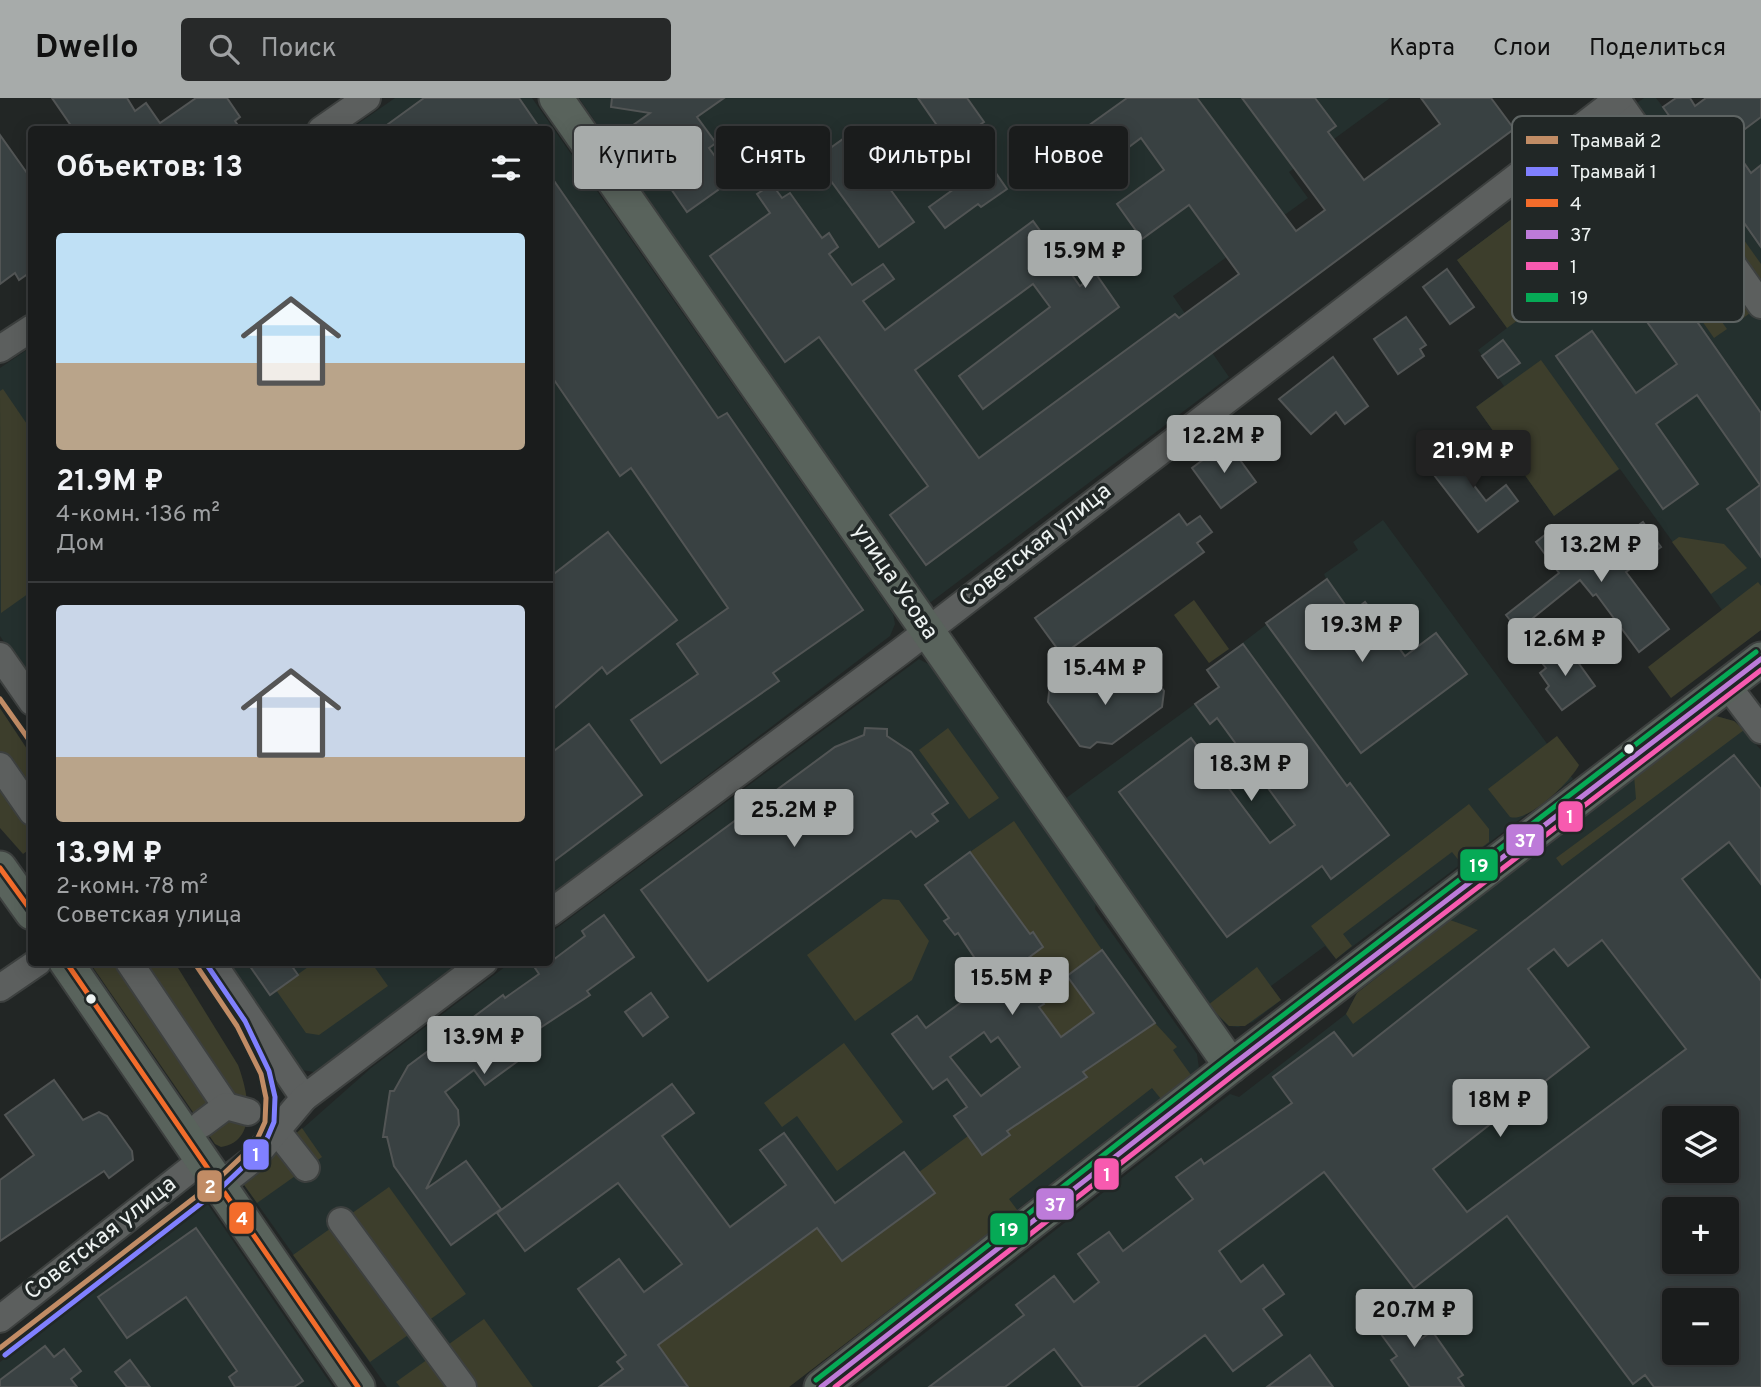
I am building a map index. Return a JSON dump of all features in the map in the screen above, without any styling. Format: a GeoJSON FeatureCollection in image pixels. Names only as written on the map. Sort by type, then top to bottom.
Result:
{"type":"FeatureCollection","features":[{"type":"Feature","properties":{"kind":"main road","name":"улица Усова"},"geometry":{"type":"LineString","coordinates":[[556,98],[1231,1066]]}},
{"type":"Feature","properties":{"kind":"main road"},"geometry":{"type":"LineString","coordinates":[[821,1387],[1231,1066],[1761,659]]}},
{"type":"Feature","properties":{"kind":"main road"},"geometry":{"type":"LineString","coordinates":[[0,867],[28,907]]}},
{"type":"Feature","properties":{"kind":"main road"},"geometry":{"type":"LineString","coordinates":[[69,966],[358,1387]]}},
{"type":"Feature","properties":{"kind":"street"},"geometry":{"type":"LineString","coordinates":[[327,126],[367,98]]}},
{"type":"Feature","properties":{"kind":"street"},"geometry":{"type":"LineString","coordinates":[[1618,98],[1630,116]]}},
{"type":"Feature","properties":{"kind":"street","name":"Советская улица"},"geometry":{"type":"LineString","coordinates":[[1595,116],[1618,98]]}},
{"type":"Feature","properties":{"kind":"street","name":"Советская улица"},"geometry":{"type":"LineString","coordinates":[[553,911],[928,631],[1512,180]]}},
{"type":"Feature","properties":{"kind":"street"},"geometry":{"type":"LineString","coordinates":[[1744,280],[1761,305]]}},
{"type":"Feature","properties":{"kind":"street"},"geometry":{"type":"LineString","coordinates":[[0,349],[28,331]]}},
{"type":"Feature","properties":{"kind":"street"},"geometry":{"type":"LineString","coordinates":[[0,656],[28,696]]}},
{"type":"Feature","properties":{"kind":"street"},"geometry":{"type":"LineString","coordinates":[[1727,685],[1761,730]]}},
{"type":"Feature","properties":{"kind":"street"},"geometry":{"type":"LineString","coordinates":[[0,766],[28,806]]}},
{"type":"Feature","properties":{"kind":"street"},"geometry":{"type":"LineString","coordinates":[[0,988],[32,966]]}},
{"type":"Feature","properties":{"kind":"street"},"geometry":{"type":"LineString","coordinates":[[132,966],[237,1109],[202,1124]]}},
{"type":"Feature","properties":{"kind":"street"},"geometry":{"type":"LineString","coordinates":[[215,966],[304,1098]]}},
{"type":"Feature","properties":{"kind":"street","name":"Советская улица"},"geometry":{"type":"LineString","coordinates":[[0,1319],[211,1173],[252,1160],[304,1098],[479,966]]}},
{"type":"Feature","properties":{"kind":"street"},"geometry":{"type":"LineString","coordinates":[[284,1140],[306,1168]]}},
{"type":"Feature","properties":{"kind":"street"},"geometry":{"type":"LineString","coordinates":[[341,1221],[463,1387]]}},
{"type":"Feature","properties":{"kind":"shaded area"},"geometry":{"type":"Polygon","coordinates":[[[395,98],[532,98],[552,126],[355,126],[395,98]]]}},
{"type":"Feature","properties":{"kind":"shaded area"},"geometry":{"type":"Polygon","coordinates":[[[579,98],[1390,98],[1289,172],[1308,198],[1173,296],[1229,377],[931,602],[924,601],[918,595],[641,189],[702,189],[702,126],[598,126],[579,98]]]}},
{"type":"Feature","properties":{"kind":"shaded area"},"geometry":{"type":"Polygon","coordinates":[[[1644,98],[1656,98],[1663,107],[1676,98],[1690,98],[1695,106],[1706,98],[1761,98],[1761,630],[1745,642],[1620,469],[1554,516],[1476,407],[1504,386],[1478,350],[1507,328],[1457,260],[1512,219],[1512,322],[1744,322],[1744,116],[1619,116],[1644,98]]]}},
{"type":"Feature","properties":{"kind":"shaded area"},"geometry":{"type":"Polygon","coordinates":[[[553,128],[574,158],[574,189],[596,189],[893,614],[895,624],[890,636],[553,894],[553,128]]]}},
{"type":"Feature","properties":{"kind":"shaded area"},"geometry":{"type":"Polygon","coordinates":[[[28,349],[28,678],[0,636],[0,368],[28,349]]]}},
{"type":"Feature","properties":{"kind":"shaded area"},"geometry":{"type":"Polygon","coordinates":[[[1383,520],[1573,779],[1336,959],[1325,946],[1271,986],[1281,1000],[1253,1022],[1238,1027],[1229,1026],[1216,1015],[1062,801],[1218,687],[1207,670],[1326,579],[1324,574],[1358,550],[1353,542],[1383,520]]]}},
{"type":"Feature","properties":{"kind":"shaded area"},"geometry":{"type":"Polygon","coordinates":[[[919,659],[932,666],[1097,897],[1095,909],[1197,1054],[1199,1068],[789,1387],[387,1387],[242,1182],[371,1068],[506,966],[553,966],[553,931],[919,659]]]}},
{"type":"Feature","properties":{"kind":"shaded area"},"geometry":{"type":"Polygon","coordinates":[[[1716,716],[1734,721],[1761,750],[1761,1387],[856,1387],[1230,1094],[1239,1097],[1346,1014],[1357,993],[1634,775],[1716,716]]]}},
{"type":"Feature","properties":{"kind":"shaded area"},"geometry":{"type":"Polygon","coordinates":[[[224,966],[459,966],[328,1066],[314,1072],[296,1069],[224,966]]]}},
{"type":"Feature","properties":{"kind":"shaded area"},"geometry":{"type":"Polygon","coordinates":[[[207,1203],[333,1387],[0,1387],[0,1362],[207,1203]]]}},
{"type":"Feature","properties":{"kind":"green space"},"geometry":{"type":"Polygon","coordinates":[[[1512,219],[1512,322],[1515,322],[1507,328],[1457,260],[1512,219]]]}},
{"type":"Feature","properties":{"kind":"green space"},"geometry":{"type":"Polygon","coordinates":[[[1744,240],[1761,264],[1761,294],[1744,270],[1744,240]]]}},
{"type":"Feature","properties":{"kind":"green space"},"geometry":{"type":"Polygon","coordinates":[[[1744,296],[1754,310],[1744,318],[1744,296]]]}},
{"type":"Feature","properties":{"kind":"green space"},"geometry":{"type":"Polygon","coordinates":[[[1703,322],[1722,322],[1727,329],[1714,338],[1703,322]]]}},
{"type":"Feature","properties":{"kind":"green space"},"geometry":{"type":"Polygon","coordinates":[[[1541,360],[1619,469],[1554,516],[1476,407],[1541,360]]]}},
{"type":"Feature","properties":{"kind":"green space"},"geometry":{"type":"Polygon","coordinates":[[[3,389],[28,426],[28,594],[1,613],[0,391],[3,389]]]}},
{"type":"Feature","properties":{"kind":"green space"},"geometry":{"type":"Polygon","coordinates":[[[1679,537],[1724,544],[1747,568],[1711,594],[1672,542],[1679,537]]]}},
{"type":"Feature","properties":{"kind":"green space"},"geometry":{"type":"Polygon","coordinates":[[[1758,582],[1761,586],[1761,630],[1671,698],[1648,667],[1758,582]]]}},
{"type":"Feature","properties":{"kind":"green space"},"geometry":{"type":"Polygon","coordinates":[[[1194,600],[1229,649],[1209,663],[1174,615],[1194,600]]]}},
{"type":"Feature","properties":{"kind":"green space"},"geometry":{"type":"Polygon","coordinates":[[[0,708],[28,750],[28,850],[23,854],[0,828],[0,708]]]}},
{"type":"Feature","properties":{"kind":"green space"},"geometry":{"type":"Polygon","coordinates":[[[1716,716],[1734,721],[1744,730],[1562,866],[1556,858],[1636,799],[1634,775],[1716,716]]]}},
{"type":"Feature","properties":{"kind":"green space"},"geometry":{"type":"Polygon","coordinates":[[[948,728],[999,798],[969,819],[919,750],[948,728]]]}},
{"type":"Feature","properties":{"kind":"green space"},"geometry":{"type":"Polygon","coordinates":[[[1557,736],[1579,765],[1575,772],[1538,807],[1527,814],[1510,817],[1488,789],[1557,736]]]}},
{"type":"Feature","properties":{"kind":"green space"},"geometry":{"type":"Polygon","coordinates":[[[1469,804],[1489,829],[1489,842],[1461,863],[1452,852],[1343,934],[1352,946],[1336,959],[1311,926],[1469,804]]]}},
{"type":"Feature","properties":{"kind":"green space"},"geometry":{"type":"Polygon","coordinates":[[[1014,821],[1102,950],[1067,976],[1101,1008],[1061,1037],[1039,1007],[1044,1003],[1014,968],[1043,946],[1033,932],[1030,934],[970,852],[1014,821]]]}},
{"type":"Feature","properties":{"kind":"green space"},"geometry":{"type":"Polygon","coordinates":[[[883,899],[899,900],[929,941],[912,980],[855,1021],[807,955],[883,899]]]}},
{"type":"Feature","properties":{"kind":"green space"},"geometry":{"type":"Polygon","coordinates":[[[1450,920],[1478,930],[1353,1024],[1346,1014],[1357,993],[1450,920]]]}},
{"type":"Feature","properties":{"kind":"green space"},"geometry":{"type":"Polygon","coordinates":[[[92,966],[177,966],[238,1065],[245,1087],[248,1113],[241,1135],[233,1143],[221,1147],[215,1144],[92,966]]]}},
{"type":"Feature","properties":{"kind":"green space"},"geometry":{"type":"Polygon","coordinates":[[[309,966],[374,966],[388,986],[319,1035],[306,1033],[276,990],[309,966]]]}},
{"type":"Feature","properties":{"kind":"green space"},"geometry":{"type":"Polygon","coordinates":[[[1257,967],[1281,1000],[1245,1026],[1229,1026],[1208,1005],[1257,967]]]}},
{"type":"Feature","properties":{"kind":"green space"},"geometry":{"type":"Polygon","coordinates":[[[1155,1023],[1177,1047],[1173,1050],[1191,1075],[1161,1099],[1152,1088],[1009,1199],[1018,1211],[789,1387],[676,1387],[684,1381],[658,1345],[817,1228],[842,1261],[934,1193],[919,1172],[968,1136],[983,1155],[1009,1135],[1007,1131],[1086,1077],[1083,1072],[1155,1023]]]}},
{"type":"Feature","properties":{"kind":"green space"},"geometry":{"type":"Polygon","coordinates":[[[844,1043],[903,1122],[837,1171],[797,1116],[782,1127],[764,1103],[844,1043]]]}},
{"type":"Feature","properties":{"kind":"green space"},"geometry":{"type":"Polygon","coordinates":[[[302,1128],[322,1157],[257,1203],[242,1182],[302,1128]]]}},
{"type":"Feature","properties":{"kind":"green space"},"geometry":{"type":"Polygon","coordinates":[[[389,1187],[466,1294],[370,1362],[293,1255],[389,1187]]]}},
{"type":"Feature","properties":{"kind":"green space"},"geometry":{"type":"Polygon","coordinates":[[[484,1319],[533,1387],[400,1387],[396,1382],[484,1319]]]}},
{"type":"Feature","properties":{"kind":"building"},"geometry":{"type":"Polygon","coordinates":[[[52,98],[127,98],[135,111],[146,103],[160,123],[196,98],[227,98],[240,117],[235,121],[238,126],[71,126],[52,98]]]}},
{"type":"Feature","properties":{"kind":"building"},"geometry":{"type":"Polygon","coordinates":[[[424,98],[519,98],[538,126],[386,126],[424,98]]]}},
{"type":"Feature","properties":{"kind":"building"},"geometry":{"type":"Polygon","coordinates":[[[612,98],[724,98],[697,117],[716,143],[709,148],[716,158],[716,189],[719,189],[687,212],[671,189],[702,189],[702,126],[632,126],[650,113],[611,107],[612,98]]]}},
{"type":"Feature","properties":{"kind":"building"},"geometry":{"type":"Polygon","coordinates":[[[918,98],[967,98],[984,122],[978,126],[937,126],[918,98]]]}},
{"type":"Feature","properties":{"kind":"building"},"geometry":{"type":"Polygon","coordinates":[[[1127,98],[1197,98],[1296,231],[1325,210],[1242,98],[1315,98],[1336,126],[1328,132],[1364,180],[1440,124],[1421,98],[1491,98],[1512,126],[1512,130],[926,565],[890,515],[928,486],[819,337],[785,362],[710,256],[770,213],[757,194],[764,189],[776,189],[782,198],[790,193],[822,238],[829,233],[838,247],[829,254],[852,285],[883,264],[894,279],[863,301],[885,330],[1033,221],[1080,286],[1096,274],[1119,307],[983,409],[959,376],[1050,307],[1033,284],[915,370],[979,458],[1175,314],[1179,318],[1239,274],[1189,205],[1142,239],[1117,204],[1164,170],[1141,138],[1128,148],[1128,126],[1088,126],[1127,98]]]}},
{"type":"Feature","properties":{"kind":"building"},"geometry":{"type":"Polygon","coordinates":[[[1676,98],[1690,98],[1695,106],[1706,98],[1761,98],[1761,117],[1744,130],[1744,116],[1669,116],[1663,107],[1676,98]]]}},
{"type":"Feature","properties":{"kind":"building"},"geometry":{"type":"Polygon","coordinates":[[[0,135],[28,174],[28,274],[19,280],[15,273],[0,284],[0,135]]]}},
{"type":"Feature","properties":{"kind":"building"},"geometry":{"type":"Polygon","coordinates":[[[844,138],[844,189],[890,189],[914,222],[879,247],[830,180],[830,148],[844,138]]]}},
{"type":"Feature","properties":{"kind":"building"},"geometry":{"type":"Polygon","coordinates":[[[1744,163],[1751,173],[1761,165],[1761,247],[1744,223],[1744,163]]]}},
{"type":"Feature","properties":{"kind":"building"},"geometry":{"type":"Polygon","coordinates":[[[995,172],[1007,189],[981,207],[978,204],[945,228],[929,207],[954,189],[995,189],[995,172]]]}},
{"type":"Feature","properties":{"kind":"building"},"geometry":{"type":"Polygon","coordinates":[[[553,179],[718,418],[727,413],[863,610],[773,673],[779,681],[661,763],[631,720],[698,674],[677,644],[728,608],[631,468],[620,476],[553,378],[553,179]]]}},
{"type":"Feature","properties":{"kind":"building"},"geometry":{"type":"Polygon","coordinates":[[[1447,269],[1474,307],[1450,324],[1423,287],[1447,269]]]}},
{"type":"Feature","properties":{"kind":"building"},"geometry":{"type":"Polygon","coordinates":[[[1406,317],[1426,345],[1420,349],[1424,356],[1398,374],[1374,339],[1406,317]]]}},
{"type":"Feature","properties":{"kind":"building"},"geometry":{"type":"Polygon","coordinates":[[[1647,322],[1697,322],[1761,413],[1761,557],[1727,509],[1760,485],[1697,395],[1656,424],[1698,484],[1663,509],[1556,356],[1592,331],[1636,393],[1677,364],[1647,322]]]}},
{"type":"Feature","properties":{"kind":"building"},"geometry":{"type":"Polygon","coordinates":[[[1503,340],[1520,363],[1498,378],[1482,356],[1503,340]]]}},
{"type":"Feature","properties":{"kind":"building"},"geometry":{"type":"Polygon","coordinates":[[[1333,357],[1368,406],[1345,424],[1336,412],[1311,434],[1279,399],[1333,357]]]}},
{"type":"Feature","properties":{"kind":"building"},"geometry":{"type":"Polygon","coordinates":[[[1227,442],[1256,482],[1221,508],[1192,468],[1227,442]]]}},
{"type":"Feature","properties":{"kind":"building"},"geometry":{"type":"Polygon","coordinates":[[[1474,444],[1486,460],[1466,475],[1486,501],[1506,485],[1518,501],[1478,532],[1434,475],[1474,444]]]}},
{"type":"Feature","properties":{"kind":"building"},"geometry":{"type":"Polygon","coordinates":[[[1179,514],[1187,525],[1200,516],[1212,532],[1197,543],[1204,552],[1062,655],[1035,618],[1179,514]]]}},
{"type":"Feature","properties":{"kind":"building"},"geometry":{"type":"Polygon","coordinates":[[[1643,522],[1661,547],[1626,572],[1669,629],[1639,652],[1596,594],[1593,596],[1580,580],[1518,630],[1506,615],[1559,573],[1536,542],[1550,531],[1569,556],[1582,545],[1592,559],[1643,522]]]}},
{"type":"Feature","properties":{"kind":"building"},"geometry":{"type":"Polygon","coordinates":[[[608,532],[677,620],[607,674],[602,667],[553,709],[553,575],[608,532]]]}},
{"type":"Feature","properties":{"kind":"building"},"geometry":{"type":"Polygon","coordinates":[[[1327,579],[1351,613],[1365,602],[1405,656],[1436,633],[1467,674],[1361,753],[1266,623],[1327,579]]]}},
{"type":"Feature","properties":{"kind":"building"},"geometry":{"type":"Polygon","coordinates":[[[1243,644],[1347,786],[1350,783],[1389,835],[1331,879],[1322,866],[1227,937],[1119,792],[1191,738],[1270,843],[1295,825],[1217,718],[1210,724],[1195,704],[1219,687],[1207,670],[1243,644]]]}},
{"type":"Feature","properties":{"kind":"building"},"geometry":{"type":"Polygon","coordinates":[[[1555,648],[1561,656],[1569,650],[1595,686],[1562,710],[1546,689],[1549,686],[1540,673],[1546,668],[1539,659],[1555,648]]]}},
{"type":"Feature","properties":{"kind":"building"},"geometry":{"type":"Polygon","coordinates":[[[1129,669],[1141,685],[1153,676],[1164,691],[1162,707],[1112,744],[1097,742],[1090,748],[1080,746],[1048,702],[1050,683],[1087,689],[1083,684],[1101,672],[1118,677],[1129,669]]]}},
{"type":"Feature","properties":{"kind":"building"},"geometry":{"type":"Polygon","coordinates":[[[589,724],[642,795],[553,862],[553,752],[589,724]]]}},
{"type":"Feature","properties":{"kind":"building"},"geometry":{"type":"Polygon","coordinates":[[[865,728],[887,729],[887,736],[911,752],[948,803],[932,814],[938,821],[916,837],[911,831],[708,981],[641,890],[835,747],[864,735],[865,728]]]}},
{"type":"Feature","properties":{"kind":"building"},"geometry":{"type":"Polygon","coordinates":[[[1734,755],[1761,789],[1761,884],[1729,842],[1682,879],[1761,981],[1761,1387],[1654,1387],[1645,1375],[1633,1384],[1507,1216],[1414,1288],[1324,1172],[1219,1251],[1241,1282],[1263,1265],[1284,1294],[1263,1309],[1282,1335],[1233,1371],[1205,1335],[1136,1387],[1083,1387],[1054,1349],[1005,1387],[929,1387],[1024,1315],[1016,1305],[1054,1276],[1074,1302],[1099,1282],[1078,1254],[1109,1232],[1123,1251],[1193,1199],[1176,1177],[1201,1159],[1204,1164],[1292,1103],[1273,1077],[1334,1032],[1353,1056],[1734,755]],[[1602,940],[1568,966],[1554,949],[1528,969],[1589,1047],[1433,1169],[1467,1212],[1686,1049],[1602,940]]]}},
{"type":"Feature","properties":{"kind":"building"},"geometry":{"type":"Polygon","coordinates":[[[970,852],[1030,934],[1033,932],[1043,947],[1016,967],[1044,1004],[1039,1007],[1061,1037],[1094,1013],[1067,976],[1102,950],[1155,1023],[1083,1072],[1087,1077],[1007,1131],[1010,1135],[982,1155],[954,1116],[967,1107],[947,1079],[933,1089],[892,1034],[917,1016],[926,1028],[990,981],[958,933],[955,935],[944,921],[949,918],[925,885],[970,852]],[[984,1032],[950,1057],[981,1096],[1020,1067],[998,1037],[991,1042],[984,1032]]]}},
{"type":"Feature","properties":{"kind":"building"},"geometry":{"type":"Polygon","coordinates":[[[604,915],[634,957],[587,991],[590,995],[525,1038],[528,1041],[516,1050],[522,1058],[485,1085],[474,1070],[445,1092],[458,1110],[459,1125],[426,1189],[466,1161],[501,1209],[451,1245],[394,1166],[387,1137],[383,1137],[390,1091],[394,1091],[408,1066],[503,995],[505,998],[539,974],[535,968],[553,966],[553,960],[585,936],[582,931],[604,915]]]}},
{"type":"Feature","properties":{"kind":"building"},"geometry":{"type":"Polygon","coordinates":[[[250,966],[292,966],[298,975],[270,995],[250,966]]]}},
{"type":"Feature","properties":{"kind":"building"},"geometry":{"type":"Polygon","coordinates":[[[651,993],[668,1017],[643,1036],[625,1012],[651,993]]]}},
{"type":"Feature","properties":{"kind":"building"},"geometry":{"type":"Polygon","coordinates":[[[54,1080],[83,1120],[99,1112],[107,1116],[132,1151],[133,1160],[109,1178],[104,1171],[0,1241],[0,1180],[34,1155],[5,1115],[54,1080]]]}},
{"type":"Feature","properties":{"kind":"building"},"geometry":{"type":"Polygon","coordinates":[[[672,1084],[694,1113],[662,1136],[730,1227],[786,1185],[760,1150],[784,1133],[835,1203],[904,1152],[935,1193],[842,1261],[817,1228],[658,1345],[688,1387],[599,1387],[623,1369],[617,1362],[626,1355],[578,1289],[619,1259],[644,1292],[682,1264],[618,1183],[525,1251],[497,1213],[672,1084]]]}},
{"type":"Feature","properties":{"kind":"building"},"geometry":{"type":"Polygon","coordinates":[[[196,1228],[303,1381],[294,1387],[235,1387],[229,1377],[237,1371],[186,1297],[127,1338],[98,1297],[196,1228]]]}},
{"type":"Feature","properties":{"kind":"building"},"geometry":{"type":"Polygon","coordinates":[[[1386,1293],[1421,1339],[1432,1331],[1463,1375],[1458,1378],[1464,1387],[1410,1387],[1391,1360],[1397,1356],[1364,1311],[1386,1293]]]}},
{"type":"Feature","properties":{"kind":"building"},"geometry":{"type":"Polygon","coordinates":[[[45,1346],[54,1357],[64,1349],[81,1371],[71,1379],[77,1387],[0,1387],[0,1380],[45,1346]]]}},
{"type":"Feature","properties":{"kind":"building"},"geometry":{"type":"Polygon","coordinates":[[[1310,1355],[1333,1387],[1267,1387],[1310,1355]]]}},
{"type":"Feature","properties":{"kind":"building"},"geometry":{"type":"Polygon","coordinates":[[[130,1360],[150,1387],[127,1387],[115,1372],[130,1360]]]}},
{"type":"Feature","properties":{"kind":"tram line","name":"2"},"geometry":{"type":"LineString","coordinates":[[0,699],[28,738]]}},
{"type":"Feature","properties":{"kind":"tram line","name":"2"},"geometry":{"type":"LineString","coordinates":[[0,1348],[216,1181],[255,1144],[265,1122],[266,1098],[261,1074],[237,1026],[197,966]]}},
{"type":"Feature","properties":{"kind":"tram line","name":"1"},"geometry":{"type":"LineString","coordinates":[[5,1355],[221,1188],[263,1148],[274,1122],[275,1097],[269,1071],[245,1021],[208,966]]}},
{"type":"Feature","properties":{"kind":"transit line","name":"19"},"geometry":{"type":"LineString","coordinates":[[816,1380],[1226,1059],[1756,652]]}},
{"type":"Feature","properties":{"kind":"transit line","name":"37"},"geometry":{"type":"LineString","coordinates":[[821,1387],[1231,1066],[1761,659]]}},
{"type":"Feature","properties":{"kind":"transit line","name":"1"},"geometry":{"type":"LineString","coordinates":[[835,1387],[1236,1073],[1761,670]]}},
{"type":"Feature","properties":{"kind":"transit line","name":"4"},"geometry":{"type":"LineString","coordinates":[[0,868],[28,906]]}},
{"type":"Feature","properties":{"kind":"transit line","name":"4"},"geometry":{"type":"LineString","coordinates":[[69,966],[358,1387]]}}]}
